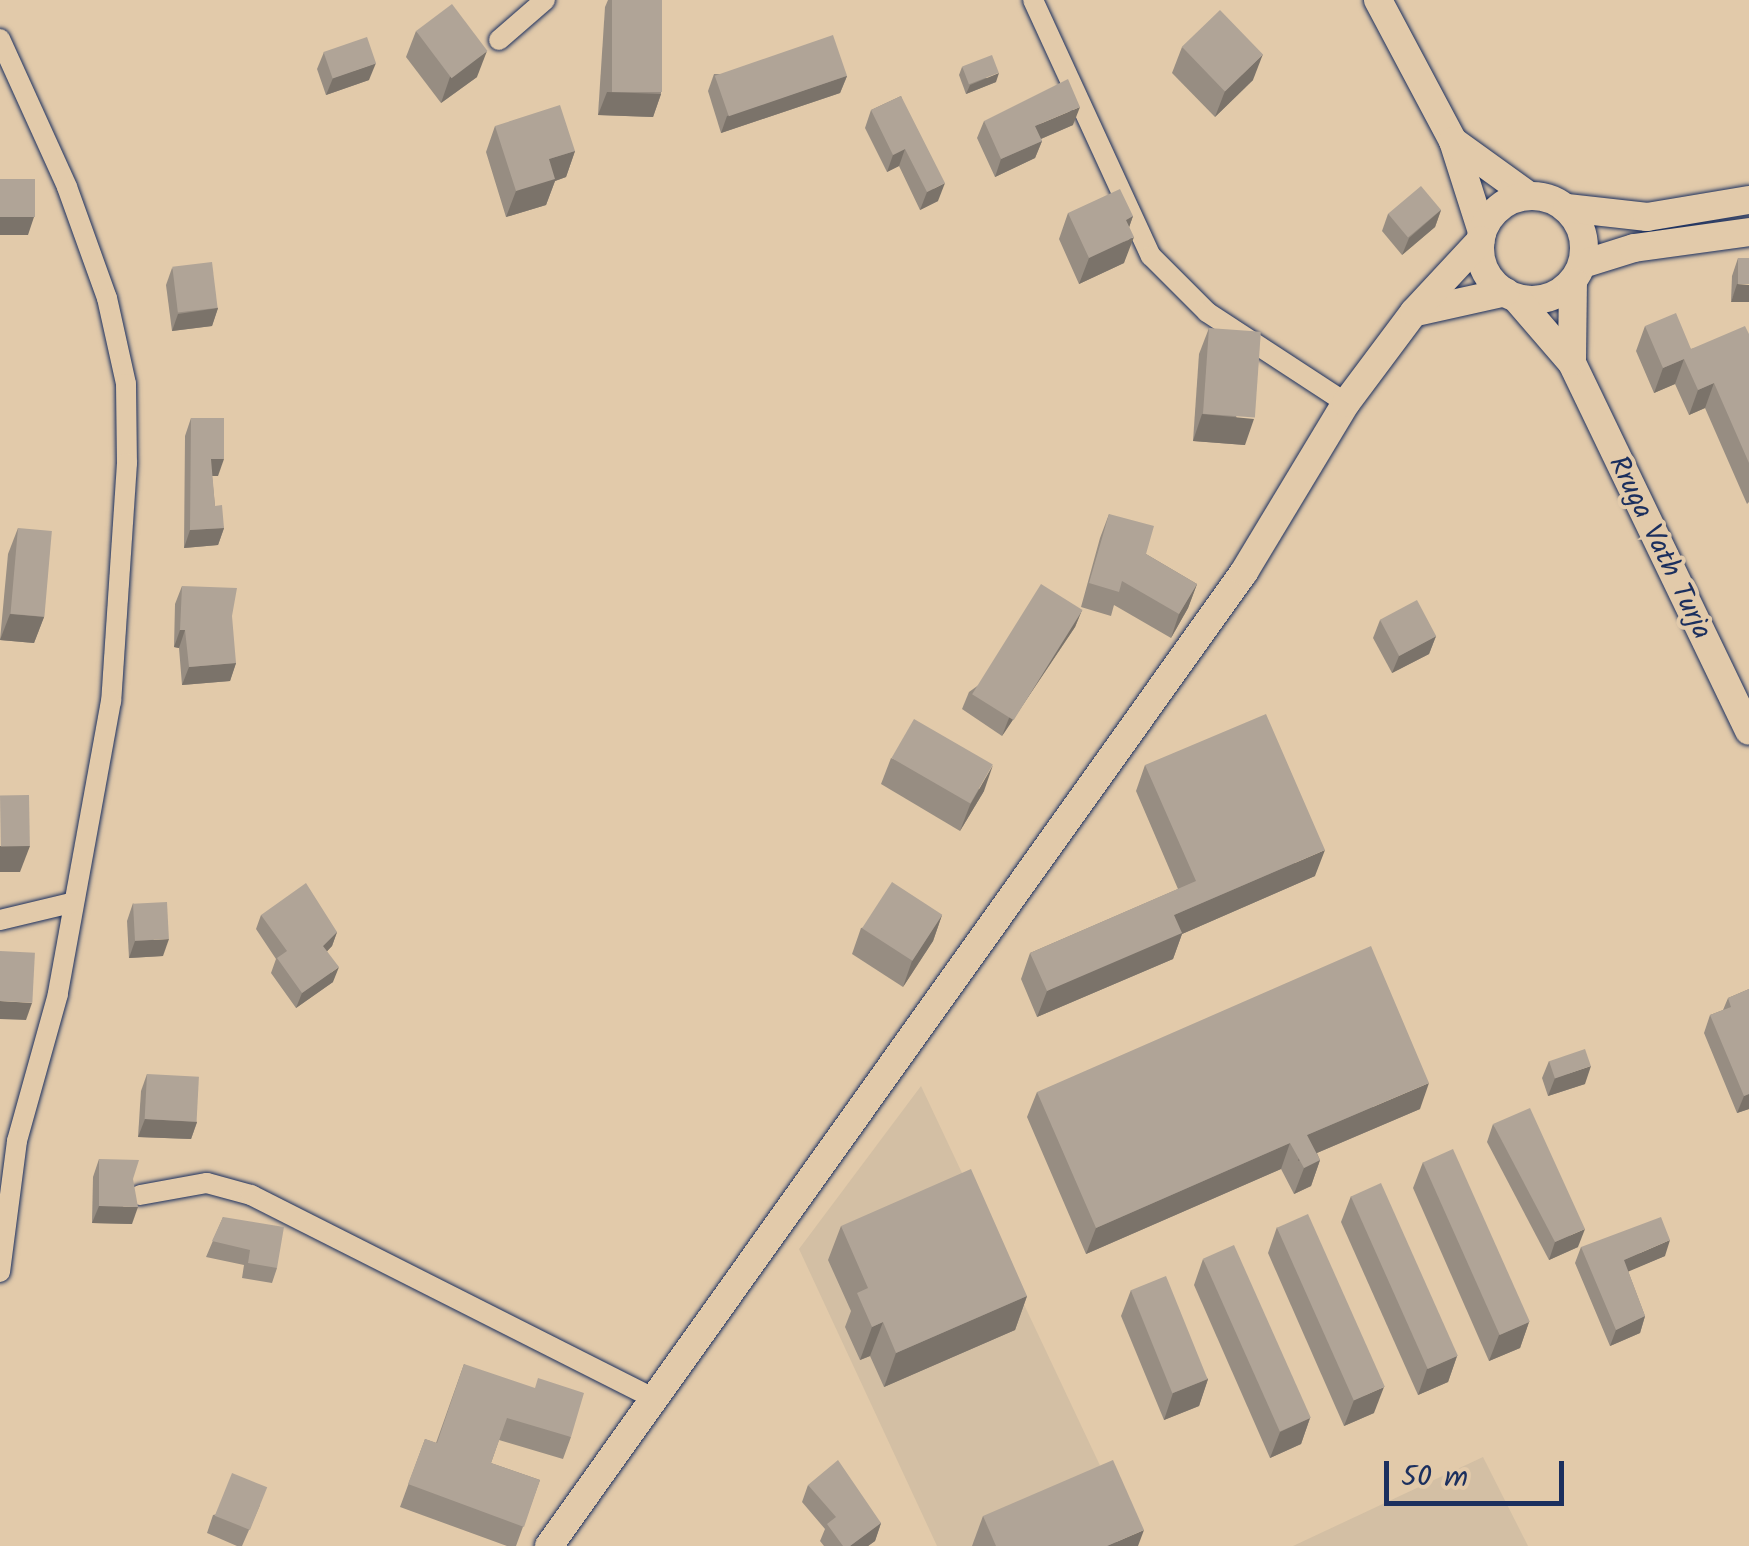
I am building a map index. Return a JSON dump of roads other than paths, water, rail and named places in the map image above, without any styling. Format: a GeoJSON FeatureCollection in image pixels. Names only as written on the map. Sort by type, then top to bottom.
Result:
{"type":"FeatureCollection","features":[{"type":"Feature","properties":{"kind":"street"},"geometry":{"type":"LineString","coordinates":[[499,40],[545,0]]}},
{"type":"Feature","properties":{"kind":"street"},"geometry":{"type":"LineString","coordinates":[[1033,0],[1151,256],[1207,312],[1346,404]]}},
{"type":"Feature","properties":{"kind":"street","name":"Rruga Vath Turja"},"geometry":{"type":"LineString","coordinates":[[1378,0],[1453,141],[1482,236],[1486,272],[1572,363],[1749,731]]}},
{"type":"Feature","properties":{"kind":"street"},"geometry":{"type":"LineString","coordinates":[[0,39],[80,224],[107,298],[126,384],[118,640],[70,904],[58,994],[17,1141],[0,1272]]}},
{"type":"Feature","properties":{"kind":"street","name":"Rruga Vath Turja"},"geometry":{"type":"LineString","coordinates":[[1453,141],[1528,195],[1567,208],[1582,234],[1572,363]]}},
{"type":"Feature","properties":{"kind":"street"},"geometry":{"type":"LineString","coordinates":[[549,1546],[1244,572],[1346,404],[1414,312],[1482,236],[1492,214],[1528,195]]}},
{"type":"Feature","properties":{"kind":"street"},"geometry":{"type":"LineString","coordinates":[[1567,208],[1648,217],[1749,200]]}},
{"type":"Feature","properties":{"kind":"street"},"geometry":{"type":"LineString","coordinates":[[1414,312],[1511,295],[1556,294],[1578,273],[1634,248],[1749,232]]}},
{"type":"Feature","properties":{"kind":"street"},"geometry":{"type":"LineString","coordinates":[[0,920],[70,904]]}},
{"type":"Feature","properties":{"kind":"street"},"geometry":{"type":"LineString","coordinates":[[140,1196],[208,1183],[250,1195],[655,1399]]}}]}
